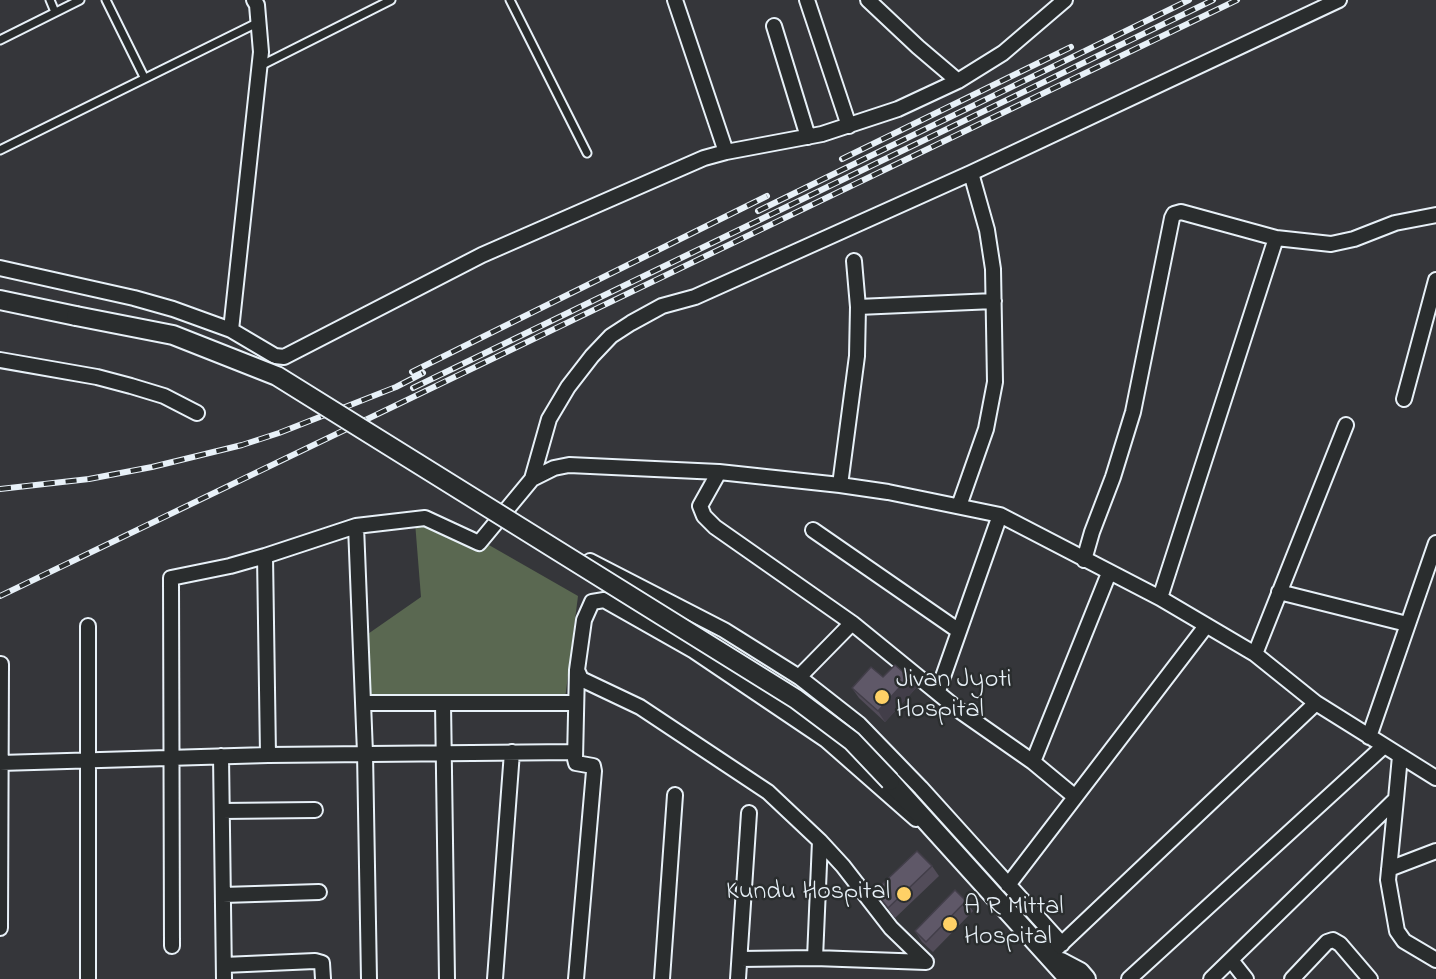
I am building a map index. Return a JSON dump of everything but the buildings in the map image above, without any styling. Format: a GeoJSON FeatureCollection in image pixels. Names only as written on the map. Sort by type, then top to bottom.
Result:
{"type":"FeatureCollection","features":[{"type":"Feature","properties":{"kind":"main road"},"geometry":{"type":"LineString","coordinates":[[0,300],[173,335],[277,376],[796,699],[852,741],[942,839],[1086,979]]}},
{"type":"Feature","properties":{"kind":"main road"},"geometry":{"type":"LineString","coordinates":[[1055,950],[1069,979]]}},
{"type":"Feature","properties":{"kind":"street"},"geometry":{"type":"LineString","coordinates":[[231,330],[261,52],[257,5],[254,0]]}},
{"type":"Feature","properties":{"kind":"street"},"geometry":{"type":"LineString","coordinates":[[675,0],[726,152]]}},
{"type":"Feature","properties":{"kind":"street"},"geometry":{"type":"LineString","coordinates":[[807,0],[849,126]]}},
{"type":"Feature","properties":{"kind":"street"},"geometry":{"type":"LineString","coordinates":[[868,0],[958,81]]}},
{"type":"Feature","properties":{"kind":"street"},"geometry":{"type":"LineString","coordinates":[[0,268],[173,309],[231,330],[274,356],[284,357],[502,246],[704,158],[808,137],[898,109],[958,81],[1003,53],[1065,0]]}},
{"type":"Feature","properties":{"kind":"street"},"geometry":{"type":"LineString","coordinates":[[532,479],[546,429],[555,408],[592,356],[611,336],[662,306],[695,297],[971,173],[1339,0]]}},
{"type":"Feature","properties":{"kind":"street"},"geometry":{"type":"LineString","coordinates":[[774,26],[808,137]]}},
{"type":"Feature","properties":{"kind":"street"},"geometry":{"type":"LineString","coordinates":[[959,506],[986,429],[995,371],[993,269],[987,230],[971,173]]}},
{"type":"Feature","properties":{"kind":"street"},"geometry":{"type":"LineString","coordinates":[[1084,560],[1133,412],[1174,214],[1182,212],[1276,238],[1338,243],[1395,223],[1436,215]]}},
{"type":"Feature","properties":{"kind":"street"},"geometry":{"type":"LineString","coordinates":[[1160,598],[1276,238]]}},
{"type":"Feature","properties":{"kind":"street"},"geometry":{"type":"LineString","coordinates":[[840,486],[855,378],[858,307],[854,261]]}},
{"type":"Feature","properties":{"kind":"street"},"geometry":{"type":"LineString","coordinates":[[1404,399],[1436,280]]}},
{"type":"Feature","properties":{"kind":"street"},"geometry":{"type":"LineString","coordinates":[[858,307],[994,301]]}},
{"type":"Feature","properties":{"kind":"street"},"geometry":{"type":"LineString","coordinates":[[0,360],[97,377],[131,386],[164,396],[197,413]]}},
{"type":"Feature","properties":{"kind":"street"},"geometry":{"type":"LineString","coordinates":[[1255,654],[1346,425]]}},
{"type":"Feature","properties":{"kind":"street"},"geometry":{"type":"LineString","coordinates":[[172,946],[171,578],[230,566],[356,526],[425,518],[479,543],[532,479],[554,468],[569,465],[719,472],[840,486],[888,492],[1000,515],[1160,598],[1255,654],[1316,703],[1436,778]]}},
{"type":"Feature","properties":{"kind":"street"},"geometry":{"type":"LineString","coordinates":[[719,472],[700,506],[704,516],[715,527],[852,623],[960,711],[1033,762],[1074,796]]}},
{"type":"Feature","properties":{"kind":"street"},"geometry":{"type":"LineString","coordinates":[[505,511],[599,566],[724,630],[799,677],[859,724],[921,788],[1008,885],[1055,950],[1316,703]]}},
{"type":"Feature","properties":{"kind":"street"},"geometry":{"type":"LineString","coordinates":[[938,691],[1000,515]]}},
{"type":"Feature","properties":{"kind":"street"},"geometry":{"type":"LineString","coordinates":[[356,526],[365,753],[369,979]]}},
{"type":"Feature","properties":{"kind":"street"},"geometry":{"type":"LineString","coordinates":[[813,530],[959,631]]}},
{"type":"Feature","properties":{"kind":"street"},"geometry":{"type":"LineString","coordinates":[[1369,736],[1436,543]]}},
{"type":"Feature","properties":{"kind":"street"},"geometry":{"type":"LineString","coordinates":[[265,556],[268,755]]}},
{"type":"Feature","properties":{"kind":"street"},"geometry":{"type":"LineString","coordinates":[[1033,762],[1109,573]]}},
{"type":"Feature","properties":{"kind":"street"},"geometry":{"type":"LineString","coordinates":[[1279,592],[1407,624]]}},
{"type":"Feature","properties":{"kind":"street"},"geometry":{"type":"LineString","coordinates":[[576,979],[594,768],[590,765],[576,763],[574,752],[577,670],[584,620],[592,602],[604,600],[694,651],[826,740],[900,806],[942,839]]}},
{"type":"Feature","properties":{"kind":"street"},"geometry":{"type":"LineString","coordinates":[[799,677],[852,623]]}},
{"type":"Feature","properties":{"kind":"street"},"geometry":{"type":"LineString","coordinates":[[88,626],[88,979]]}},
{"type":"Feature","properties":{"kind":"street"},"geometry":{"type":"LineString","coordinates":[[1008,885],[1206,626]]}},
{"type":"Feature","properties":{"kind":"street"},"geometry":{"type":"LineString","coordinates":[[0,928],[1,664]]}},
{"type":"Feature","properties":{"kind":"street"},"geometry":{"type":"LineString","coordinates":[[577,670],[581,679],[640,706],[768,792],[820,841],[843,866],[891,928],[927,961],[925,963],[815,958],[740,958]]}},
{"type":"Feature","properties":{"kind":"street"},"geometry":{"type":"LineString","coordinates":[[363,703],[576,704]]}},
{"type":"Feature","properties":{"kind":"street"},"geometry":{"type":"LineString","coordinates":[[443,703],[447,979]]}},
{"type":"Feature","properties":{"kind":"street"},"geometry":{"type":"LineString","coordinates":[[1129,979],[1384,746]]}},
{"type":"Feature","properties":{"kind":"street"},"geometry":{"type":"LineString","coordinates":[[495,979],[512,752]]}},
{"type":"Feature","properties":{"kind":"street"},"geometry":{"type":"LineString","coordinates":[[1,763],[365,753],[574,752]]}},
{"type":"Feature","properties":{"kind":"street"},"geometry":{"type":"LineString","coordinates":[[221,756],[224,972],[315,960],[322,963],[323,979]]}},
{"type":"Feature","properties":{"kind":"street"},"geometry":{"type":"LineString","coordinates":[[1400,756],[1389,888],[1397,931],[1404,941],[1436,960]]}},
{"type":"Feature","properties":{"kind":"street"},"geometry":{"type":"LineString","coordinates":[[662,979],[675,795]]}},
{"type":"Feature","properties":{"kind":"street"},"geometry":{"type":"LineString","coordinates":[[1211,979],[1396,799]]}},
{"type":"Feature","properties":{"kind":"street"},"geometry":{"type":"LineString","coordinates":[[222,811],[315,810]]}},
{"type":"Feature","properties":{"kind":"street"},"geometry":{"type":"LineString","coordinates":[[738,979],[749,813]]}},
{"type":"Feature","properties":{"kind":"street"},"geometry":{"type":"LineString","coordinates":[[815,958],[820,841]]}},
{"type":"Feature","properties":{"kind":"street"},"geometry":{"type":"LineString","coordinates":[[1389,869],[1436,851]]}},
{"type":"Feature","properties":{"kind":"street"},"geometry":{"type":"LineString","coordinates":[[223,895],[319,892]]}},
{"type":"Feature","properties":{"kind":"street"},"geometry":{"type":"LineString","coordinates":[[1292,979],[1327,942],[1334,940],[1370,979]]}},
{"type":"Feature","properties":{"kind":"street"},"geometry":{"type":"LineString","coordinates":[[1231,960],[1246,979]]}},
{"type":"Feature","properties":{"kind":"lane"},"geometry":{"type":"LineString","coordinates":[[50,0],[55,12]]}},
{"type":"Feature","properties":{"kind":"lane"},"geometry":{"type":"LineString","coordinates":[[0,40],[80,0]]}},
{"type":"Feature","properties":{"kind":"lane"},"geometry":{"type":"LineString","coordinates":[[106,0],[144,77]]}},
{"type":"Feature","properties":{"kind":"lane"},"geometry":{"type":"LineString","coordinates":[[260,66],[379,2],[391,0]]}},
{"type":"Feature","properties":{"kind":"lane"},"geometry":{"type":"LineString","coordinates":[[510,0],[587,153]]}},
{"type":"Feature","properties":{"kind":"lane"},"geometry":{"type":"LineString","coordinates":[[0,150],[258,22]]}},
{"type":"Feature","properties":{"kind":"green space"},"geometry":{"type":"Polygon","coordinates":[[[440,517],[578,596],[565,699],[366,695],[365,636],[421,597],[415,522],[440,517]]]}},
{"type":"Feature","properties":{"kind":"railway"},"geometry":{"type":"LineString","coordinates":[[758,211],[1189,0]]}},
{"type":"Feature","properties":{"kind":"railway"},"geometry":{"type":"LineString","coordinates":[[413,388],[1213,0]]}},
{"type":"Feature","properties":{"kind":"railway"},"geometry":{"type":"LineString","coordinates":[[0,596],[1237,0]]}},
{"type":"Feature","properties":{"kind":"railway"},"geometry":{"type":"LineString","coordinates":[[842,159],[1071,47]]}},
{"type":"Feature","properties":{"kind":"railway"},"geometry":{"type":"LineString","coordinates":[[412,372],[767,196]]}},
{"type":"Feature","properties":{"kind":"railway"},"geometry":{"type":"LineString","coordinates":[[0,489],[89,479],[152,467],[242,445],[279,433],[396,387],[423,373]]}},
{"type":"Feature","properties":{"kind":"place","name":"Jivan Jyoti Hospital"},"geometry":{"type":"Point","coordinates":[882,697]}},
{"type":"Feature","properties":{"kind":"place","name":"Kundu Hospital"},"geometry":{"type":"Point","coordinates":[904,894]}},
{"type":"Feature","properties":{"kind":"place","name":"A R Mittal Hospital"},"geometry":{"type":"Point","coordinates":[950,924]}}]}
